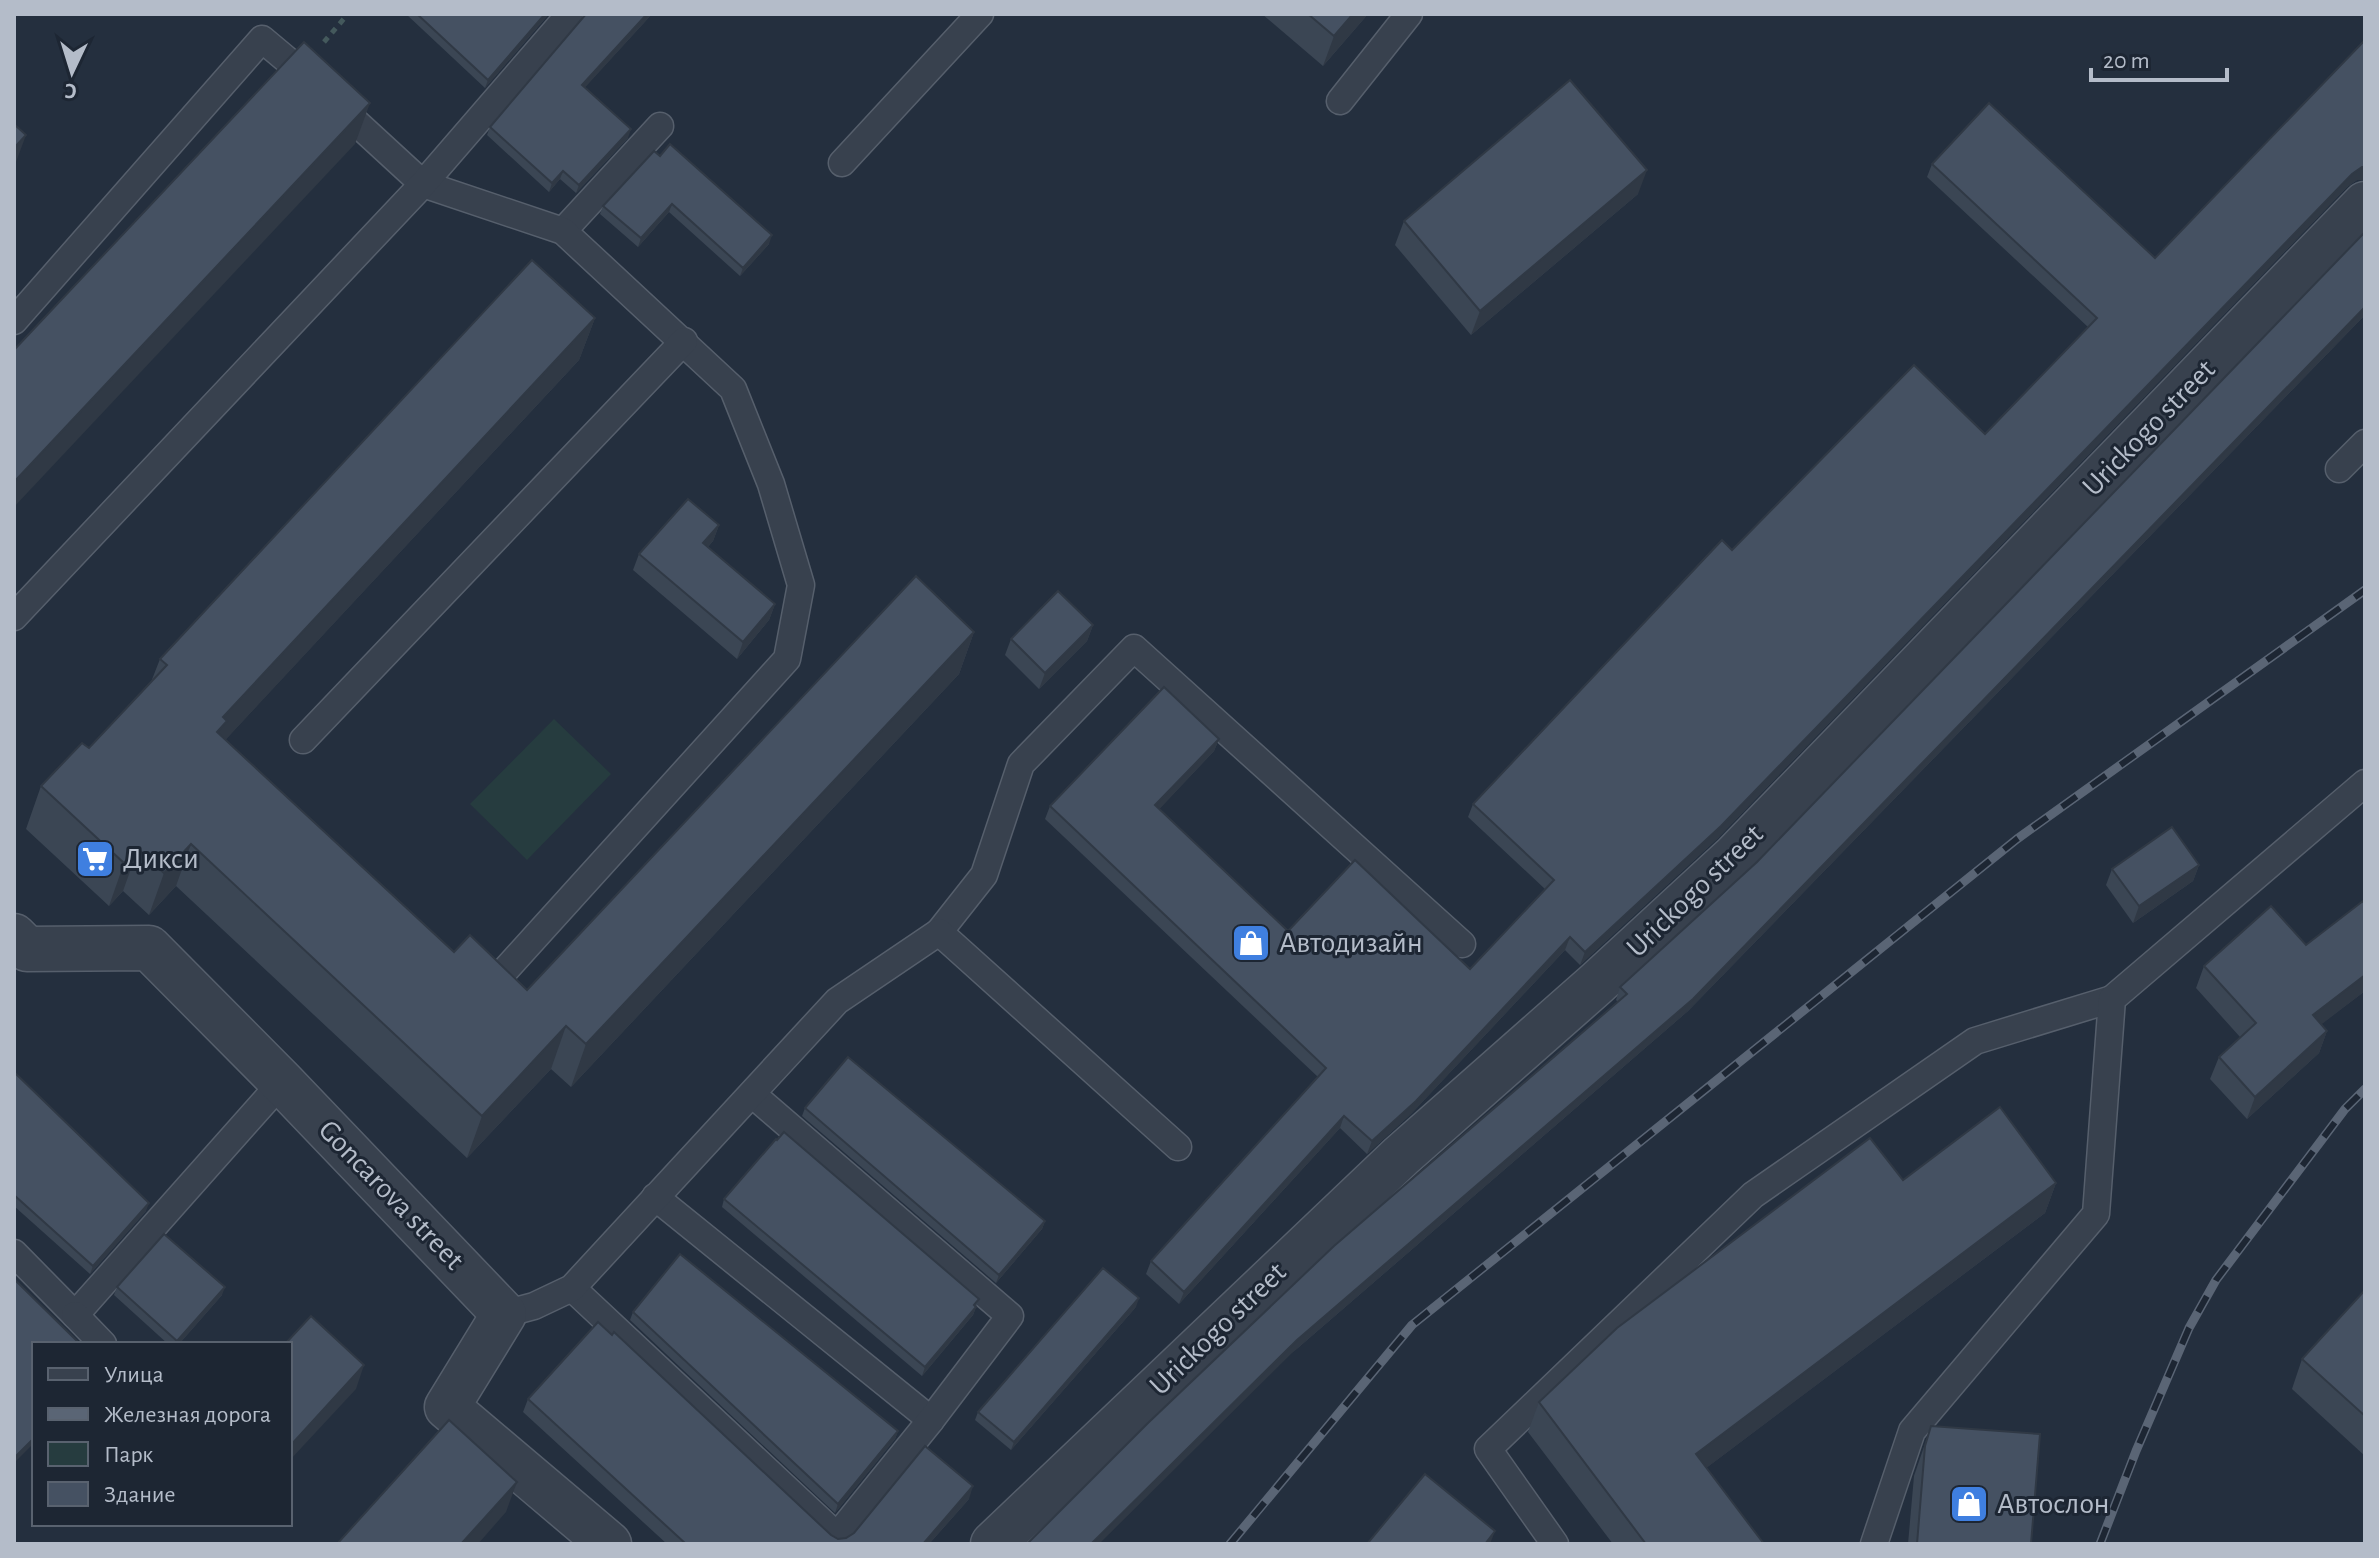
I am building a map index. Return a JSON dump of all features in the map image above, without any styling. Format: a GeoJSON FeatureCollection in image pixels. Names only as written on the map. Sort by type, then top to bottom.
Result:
{"type":"FeatureCollection","features":[{"type":"Feature","properties":{"kind":"street","name":"Urickogo street"},"geometry":{"type":"LineString","coordinates":[[993,1544],[1401,1156],[1734,857],[2365,204]]}},
{"type":"Feature","properties":{"kind":"street","name":"Goncarova street"},"geometry":{"type":"LineString","coordinates":[[14,936],[27,949],[149,948],[504,1314]]}},
{"type":"Feature","properties":{"kind":"street"},"geometry":{"type":"LineString","coordinates":[[504,1314],[447,1407],[609,1544]]}},
{"type":"Feature","properties":{"kind":"lane"},"geometry":{"type":"LineString","coordinates":[[14,617],[423,184],[570,14]]}},
{"type":"Feature","properties":{"kind":"lane"},"geometry":{"type":"LineString","coordinates":[[842,163],[980,14]]}},
{"type":"Feature","properties":{"kind":"lane"},"geometry":{"type":"LineString","coordinates":[[1340,101],[1409,14]]}},
{"type":"Feature","properties":{"kind":"lane"},"geometry":{"type":"LineString","coordinates":[[14,321],[262,39],[423,184],[563,231],[733,389],[771,484],[801,585],[787,659],[499,977]]}},
{"type":"Feature","properties":{"kind":"lane"},"geometry":{"type":"LineString","coordinates":[[563,231],[660,126]]}},
{"type":"Feature","properties":{"kind":"lane"},"geometry":{"type":"LineString","coordinates":[[303,740],[684,341]]}},
{"type":"Feature","properties":{"kind":"lane"},"geometry":{"type":"LineString","coordinates":[[2339,469],[2365,443]]}},
{"type":"Feature","properties":{"kind":"lane"},"geometry":{"type":"LineString","coordinates":[[504,1314],[534,1306],[572,1288],[837,1001],[939,932],[984,875],[1021,764],[1134,648],[1462,944]]}},
{"type":"Feature","properties":{"kind":"lane"},"geometry":{"type":"LineString","coordinates":[[1555,1544],[1488,1449],[1753,1195],[1975,1041],[2112,999],[2365,783]]}},
{"type":"Feature","properties":{"kind":"lane"},"geometry":{"type":"LineString","coordinates":[[939,932],[1178,1147]]}},
{"type":"Feature","properties":{"kind":"lane"},"geometry":{"type":"LineString","coordinates":[[1874,1544],[1912,1431],[2096,1214],[2112,999]]}},
{"type":"Feature","properties":{"kind":"lane"},"geometry":{"type":"LineString","coordinates":[[75,1315],[282,1082]]}},
{"type":"Feature","properties":{"kind":"lane"},"geometry":{"type":"LineString","coordinates":[[572,1288],[841,1540],[1010,1316],[752,1094]]}},
{"type":"Feature","properties":{"kind":"lane"},"geometry":{"type":"LineString","coordinates":[[655,1197],[931,1420]]}},
{"type":"Feature","properties":{"kind":"lane"},"geometry":{"type":"LineString","coordinates":[[14,1253],[101,1342]]}},
{"type":"Feature","properties":{"kind":"green space"},"geometry":{"type":"Polygon","coordinates":[[[554,719],[611,774],[527,860],[470,804],[554,719]]]}},
{"type":"Feature","properties":{"kind":"building"},"geometry":{"type":"Polygon","coordinates":[[[417,14],[545,14],[488,80],[417,14]]]}},
{"type":"Feature","properties":{"kind":"building"},"geometry":{"type":"Polygon","coordinates":[[[586,14],[647,14],[582,85],[631,129],[579,185],[563,171],[552,183],[490,127],[586,14]]]}},
{"type":"Feature","properties":{"kind":"building"},"geometry":{"type":"Polygon","coordinates":[[[1308,14],[1353,14],[1334,36],[1308,14]]]}},
{"type":"Feature","properties":{"kind":"building"},"geometry":{"type":"Polygon","coordinates":[[[2365,40],[2365,167],[2352,174],[1721,826],[1585,952],[1570,937],[1416,1101],[1372,1141],[1344,1116],[1184,1292],[1151,1261],[1326,1068],[1050,806],[1164,687],[1219,739],[1155,805],[1288,931],[1355,860],[1470,969],[1554,880],[1473,804],[1722,540],[1732,550],[1914,365],[1985,434],[2097,318],[1932,164],[1989,103],[2155,258],[2365,40]]]}},
{"type":"Feature","properties":{"kind":"building"},"geometry":{"type":"Polygon","coordinates":[[[304,42],[370,103],[14,482],[14,350],[304,42]]]}},
{"type":"Feature","properties":{"kind":"building"},"geometry":{"type":"Polygon","coordinates":[[[1570,80],[1647,170],[1480,311],[1404,221],[1570,80]]]}},
{"type":"Feature","properties":{"kind":"building"},"geometry":{"type":"Polygon","coordinates":[[[14,124],[26,135],[14,148],[14,124]]]}},
{"type":"Feature","properties":{"kind":"building"},"geometry":{"type":"Polygon","coordinates":[[[670,144],[772,235],[743,268],[672,204],[641,238],[603,206],[654,151],[660,156],[670,144]]]}},
{"type":"Feature","properties":{"kind":"building"},"geometry":{"type":"Polygon","coordinates":[[[2365,232],[2365,307],[1693,999],[1297,1340],[1091,1544],[1027,1544],[1148,1423],[1334,1246],[1627,994],[1620,987],[1757,862],[2365,232]]]}},
{"type":"Feature","properties":{"kind":"building"},"geometry":{"type":"Polygon","coordinates":[[[532,260],[595,318],[223,717],[227,721],[217,732],[454,952],[470,935],[527,990],[916,576],[974,632],[586,1044],[566,1026],[482,1116],[191,844],[164,873],[138,849],[124,863],[41,786],[82,743],[89,748],[167,665],[160,659],[532,260]]]}},
{"type":"Feature","properties":{"kind":"building"},"geometry":{"type":"Polygon","coordinates":[[[688,499],[719,525],[703,543],[775,604],[743,642],[639,554],[688,499]]]}},
{"type":"Feature","properties":{"kind":"building"},"geometry":{"type":"Polygon","coordinates":[[[1058,591],[1093,625],[1045,673],[1011,639],[1058,591]]]}},
{"type":"Feature","properties":{"kind":"building"},"geometry":{"type":"Polygon","coordinates":[[[2172,827],[2199,865],[2139,906],[2112,869],[2172,827]]]}},
{"type":"Feature","properties":{"kind":"building"},"geometry":{"type":"Polygon","coordinates":[[[2363,901],[2365,975],[2313,1015],[2327,1031],[2255,1097],[2219,1057],[2256,1023],[2204,966],[2271,906],[2306,945],[2363,901]]]}},
{"type":"Feature","properties":{"kind":"building"},"geometry":{"type":"Polygon","coordinates":[[[848,1057],[1045,1221],[999,1275],[805,1108],[848,1057]]]}},
{"type":"Feature","properties":{"kind":"building"},"geometry":{"type":"Polygon","coordinates":[[[14,1072],[149,1203],[93,1266],[14,1195],[14,1072]]]}},
{"type":"Feature","properties":{"kind":"building"},"geometry":{"type":"Polygon","coordinates":[[[2000,1107],[2056,1183],[1696,1454],[1764,1544],[1646,1544],[1539,1402],[1617,1328],[1870,1138],[1903,1180],[2000,1107]]]}},
{"type":"Feature","properties":{"kind":"building"},"geometry":{"type":"Polygon","coordinates":[[[784,1132],[979,1299],[974,1305],[976,1307],[925,1367],[724,1199],[784,1132]]]}},
{"type":"Feature","properties":{"kind":"building"},"geometry":{"type":"Polygon","coordinates":[[[164,1234],[225,1287],[177,1341],[117,1287],[164,1234]]]}},
{"type":"Feature","properties":{"kind":"building"},"geometry":{"type":"Polygon","coordinates":[[[680,1254],[898,1431],[838,1504],[633,1312],[680,1254]]]}},
{"type":"Feature","properties":{"kind":"building"},"geometry":{"type":"Polygon","coordinates":[[[1103,1268],[1139,1298],[1014,1442],[978,1412],[1103,1268]]]}},
{"type":"Feature","properties":{"kind":"building"},"geometry":{"type":"Polygon","coordinates":[[[14,1279],[78,1342],[32,1342],[32,1440],[14,1458],[14,1279]]]}},
{"type":"Feature","properties":{"kind":"building"},"geometry":{"type":"Polygon","coordinates":[[[2365,1290],[2365,1416],[2302,1359],[2365,1290]]]}},
{"type":"Feature","properties":{"kind":"building"},"geometry":{"type":"Polygon","coordinates":[[[311,1316],[364,1365],[292,1444],[292,1342],[287,1342],[311,1316]]]}},
{"type":"Feature","properties":{"kind":"building"},"geometry":{"type":"Polygon","coordinates":[[[598,1322],[612,1335],[614,1332],[838,1539],[854,1533],[925,1446],[973,1486],[923,1544],[686,1544],[528,1399],[598,1322]]]}},
{"type":"Feature","properties":{"kind":"building"},"geometry":{"type":"Polygon","coordinates":[[[449,1420],[517,1482],[461,1544],[337,1544],[449,1420]]]}},
{"type":"Feature","properties":{"kind":"building","name":"Автослон"},"geometry":{"type":"Polygon","coordinates":[[[1931,1426],[2040,1434],[2031,1544],[1917,1544],[1925,1446],[1931,1426]]]}},
{"type":"Feature","properties":{"kind":"building"},"geometry":{"type":"Polygon","coordinates":[[[1425,1474],[1495,1531],[1485,1544],[1367,1544],[1425,1474]]]}},
{"type":"Feature","properties":{"kind":"railway"},"geometry":{"type":"LineString","coordinates":[[1230,1544],[1412,1325],[2017,839],[2365,590]]}},
{"type":"Feature","properties":{"kind":"railway"},"geometry":{"type":"LineString","coordinates":[[2100,1544],[2189,1328],[2216,1280],[2345,1109],[2365,1089]]}},
{"type":"Feature","properties":{"kind":"place","name":"Дикси"},"geometry":{"type":"Point","coordinates":[95,859]}},
{"type":"Feature","properties":{"kind":"place","name":"Автодизайн"},"geometry":{"type":"Point","coordinates":[1251,943]}},
{"type":"Feature","properties":{"kind":"place","name":"Автослон"},"geometry":{"type":"Point","coordinates":[1969,1504]}}]}
